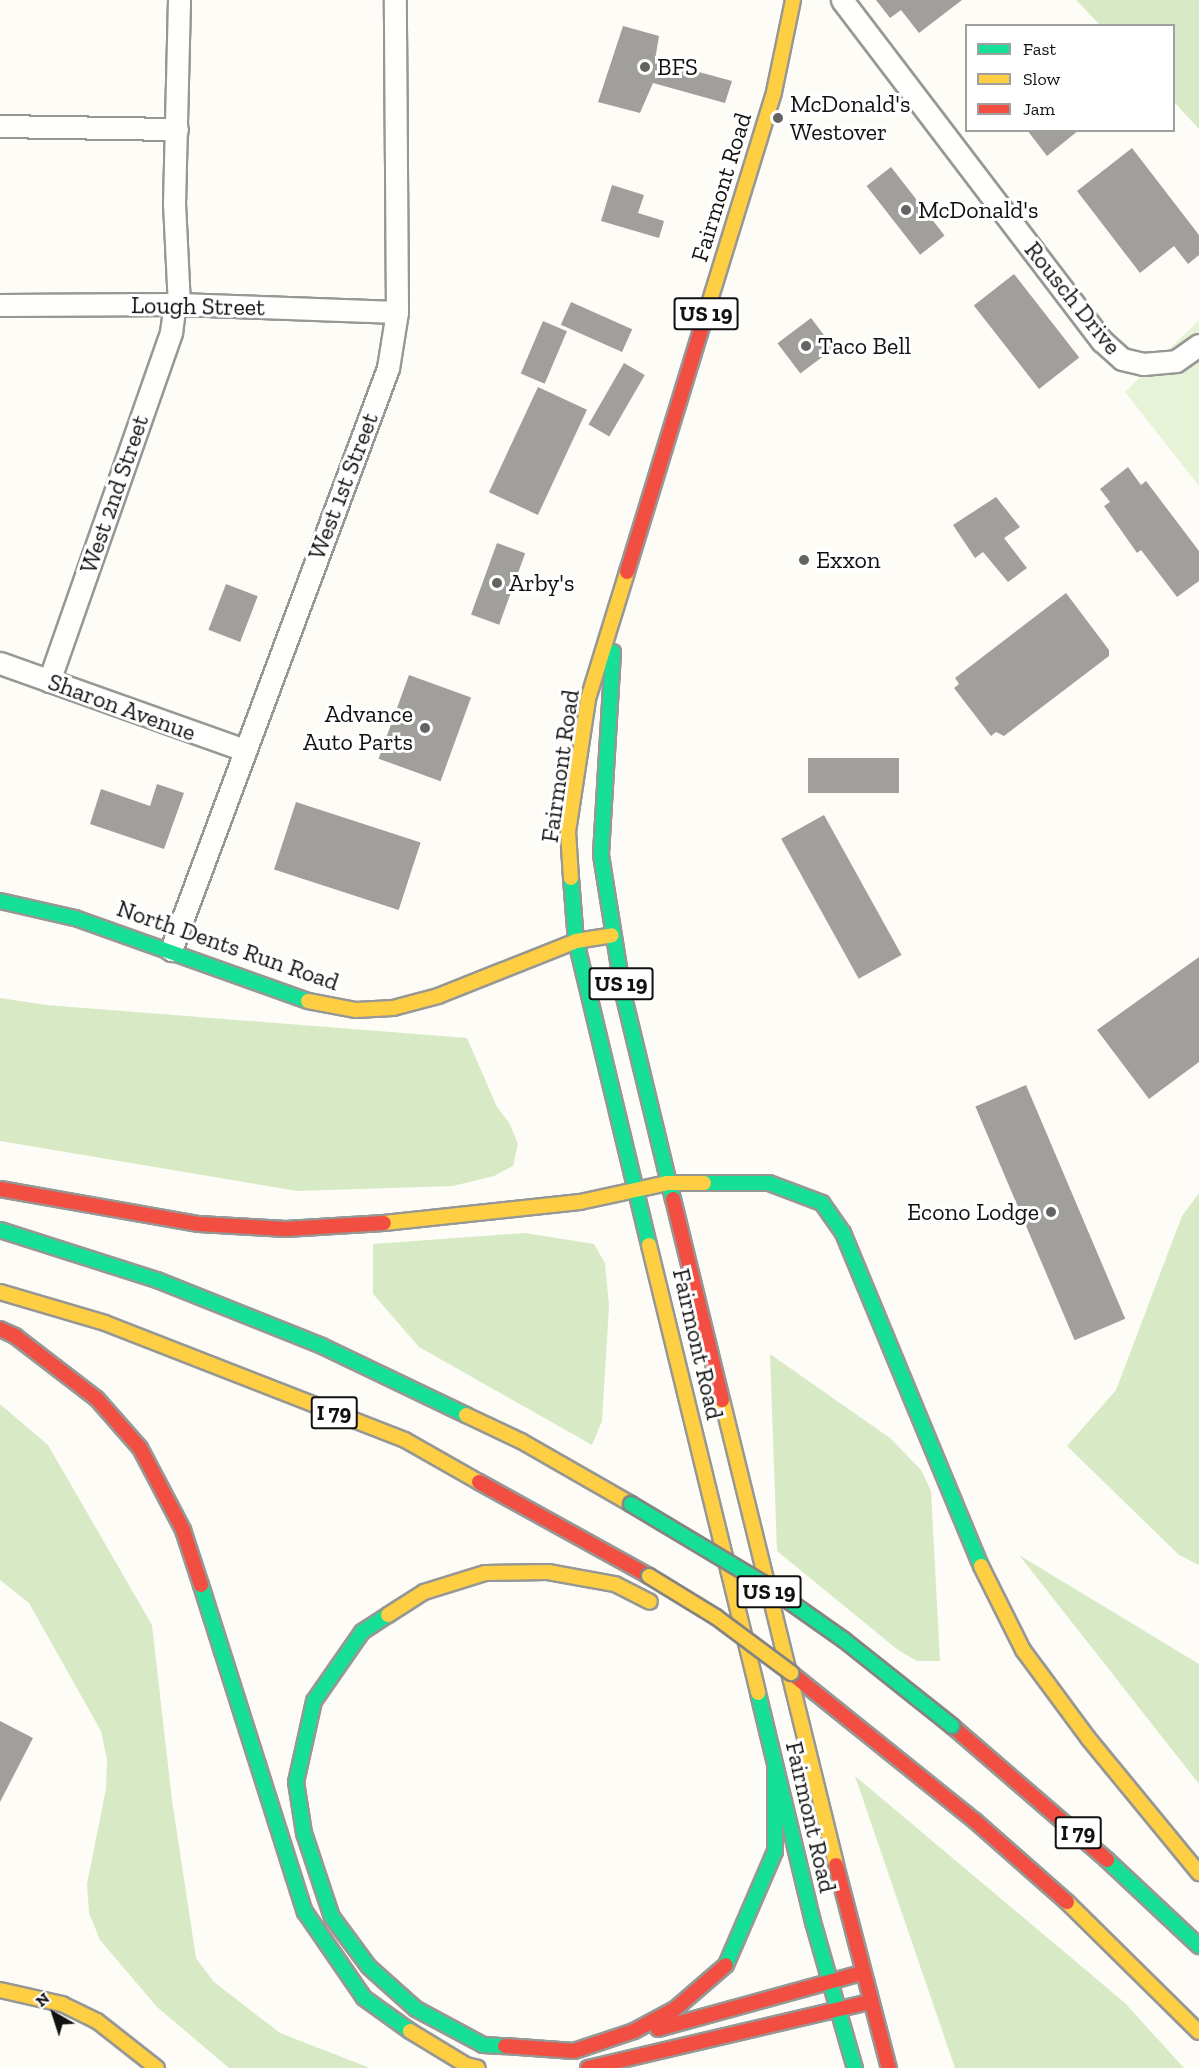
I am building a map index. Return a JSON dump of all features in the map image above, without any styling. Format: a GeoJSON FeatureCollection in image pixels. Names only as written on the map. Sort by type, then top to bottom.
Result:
{"type":"FeatureCollection","features":[{"type":"Feature","properties":{"kind":"main road","name":"Fairmont Road"},"geometry":{"type":"LineString","coordinates":[[793,0],[774,92],[588,699],[568,831],[576,941],[639,1190],[775,1767],[837,2010],[855,2068]]}},
{"type":"Feature","properties":{"kind":"main road","name":"Fairmont Road"},"geometry":{"type":"LineString","coordinates":[[612,626],[613,695],[603,781],[601,855],[612,935],[667,1183],[862,1973],[889,2068]]}},
{"type":"Feature","properties":{"kind":"main road","name":"North Dents Run Road"},"geometry":{"type":"LineString","coordinates":[[0,901],[75,918],[171,950],[315,1003],[356,1010],[393,1008],[438,996],[576,941],[612,935]]}},
{"type":"Feature","properties":{"kind":"main road"},"geometry":{"type":"LineString","coordinates":[[0,1188],[199,1224],[286,1229],[359,1226],[580,1202],[667,1183],[769,1183],[822,1203],[843,1233],[981,1564],[1023,1650],[1088,1738],[1199,1873]]}},
{"type":"Feature","properties":{"kind":"main road","name":"I 79"},"geometry":{"type":"LineString","coordinates":[[0,1230],[157,1280],[322,1346],[521,1441],[631,1504],[763,1583],[844,1640],[952,1726],[1078,1833],[1199,1946]]}},
{"type":"Feature","properties":{"kind":"main road","name":"I 79"},"geometry":{"type":"LineString","coordinates":[[0,1292],[105,1323],[405,1440],[649,1576],[716,1617],[791,1673],[974,1820],[1097,1929],[1199,2032]]}},
{"type":"Feature","properties":{"kind":"main road"},"geometry":{"type":"LineString","coordinates":[[0,1329],[15,1336],[97,1400],[146,1458],[183,1530],[305,1912],[364,1998],[414,2034],[466,2066],[478,2068]]}},
{"type":"Feature","properties":{"kind":"main road"},"geometry":{"type":"LineString","coordinates":[[655,1604],[615,1584],[548,1572],[485,1572],[424,1592],[363,1632],[314,1701],[296,1782],[304,1833],[332,1917],[369,1967],[416,2009],[483,2045],[574,2051],[862,1973]]}},
{"type":"Feature","properties":{"kind":"main road"},"geometry":{"type":"LineString","coordinates":[[711,1633],[791,1673]]}},
{"type":"Feature","properties":{"kind":"main road"},"geometry":{"type":"LineString","coordinates":[[574,2051],[634,2031],[675,2009],[726,1965],[775,1851],[775,1767]]}},
{"type":"Feature","properties":{"kind":"main road"},"geometry":{"type":"LineString","coordinates":[[0,1990],[71,2008],[97,2021],[157,2068]]}},
{"type":"Feature","properties":{"kind":"main road"},"geometry":{"type":"LineString","coordinates":[[588,2068],[870,2002]]}},
{"type":"Feature","properties":{"kind":"street","name":"West 2nd Street"},"geometry":{"type":"LineString","coordinates":[[49,681],[171,332],[177,305],[174,203],[179,0]]}},
{"type":"Feature","properties":{"kind":"street","name":"West 1st Street"},"geometry":{"type":"LineString","coordinates":[[171,950],[388,368],[397,312],[395,0]]}},
{"type":"Feature","properties":{"kind":"street","name":"Rousch Drive"},"geometry":{"type":"LineString","coordinates":[[842,0],[1102,341],[1122,359],[1143,364],[1176,361],[1199,345]]}},
{"type":"Feature","properties":{"kind":"street"},"geometry":{"type":"LineString","coordinates":[[0,126],[177,129]]}},
{"type":"Feature","properties":{"kind":"street","name":"Lough Street"},"geometry":{"type":"LineString","coordinates":[[0,305],[177,305],[397,312]]}},
{"type":"Feature","properties":{"kind":"street","name":"Sharon Avenue"},"geometry":{"type":"LineString","coordinates":[[0,663],[244,750]]}},
{"type":"Feature","properties":{"kind":"green space"},"geometry":{"type":"Polygon","coordinates":[[[1076,0],[1199,0],[1199,129],[1175,103],[1175,24],[1099,24],[1076,0]]]}},
{"type":"Feature","properties":{"kind":"green space"},"geometry":{"type":"Polygon","coordinates":[[[1199,320],[1199,486],[1125,392],[1199,320]]]}},
{"type":"Feature","properties":{"kind":"green space"},"geometry":{"type":"Polygon","coordinates":[[[0,998],[46,1005],[467,1038],[497,1107],[510,1124],[518,1144],[513,1166],[494,1176],[453,1186],[297,1191],[0,1141],[0,998]]]}},
{"type":"Feature","properties":{"kind":"green space"},"geometry":{"type":"Polygon","coordinates":[[[1199,1193],[1199,1565],[1179,1555],[1067,1446],[1116,1390],[1182,1216],[1199,1193]]]}},
{"type":"Feature","properties":{"kind":"green space"},"geometry":{"type":"Polygon","coordinates":[[[525,1233],[594,1244],[605,1263],[609,1306],[602,1421],[592,1445],[419,1347],[373,1294],[373,1244],[525,1233]]]}},
{"type":"Feature","properties":{"kind":"green space"},"geometry":{"type":"Polygon","coordinates":[[[770,1354],[890,1438],[921,1470],[931,1491],[940,1661],[917,1661],[898,1650],[777,1551],[770,1354]]]}},
{"type":"Feature","properties":{"kind":"green space"},"geometry":{"type":"Polygon","coordinates":[[[0,1404],[48,1445],[152,1625],[172,1800],[196,1958],[214,1982],[280,2033],[370,2068],[229,2068],[157,2007],[100,1940],[89,1913],[87,1884],[106,1789],[107,1759],[101,1731],[29,1603],[0,1580],[0,1404]]]}},
{"type":"Feature","properties":{"kind":"green space"},"geometry":{"type":"Polygon","coordinates":[[[1019,1555],[1199,1664],[1199,1784],[1019,1555]]]}},
{"type":"Feature","properties":{"kind":"green space"},"geometry":{"type":"Polygon","coordinates":[[[855,1776],[1125,2003],[1184,2068],[955,2068],[855,1776]]]}},
{"type":"Feature","properties":{"kind":"building"},"geometry":{"type":"Polygon","coordinates":[[[876,0],[962,0],[919,33],[901,10],[890,18],[876,0]]]}},
{"type":"Feature","properties":{"kind":"building","name":"BFS"},"geometry":{"type":"Polygon","coordinates":[[[623,26],[659,36],[655,60],[732,81],[725,103],[653,83],[640,113],[598,102],[623,26]]]}},
{"type":"Feature","properties":{"kind":"building"},"geometry":{"type":"Polygon","coordinates":[[[1029,132],[1077,132],[1047,156],[1029,132]]]}},
{"type":"Feature","properties":{"kind":"building"},"geometry":{"type":"Polygon","coordinates":[[[1132,148],[1199,235],[1199,255],[1188,264],[1174,246],[1140,273],[1077,191],[1132,148]]]}},
{"type":"Feature","properties":{"kind":"building","name":"McDonald's"},"geometry":{"type":"Polygon","coordinates":[[[891,167],[945,236],[920,255],[867,186],[891,167]]]}},
{"type":"Feature","properties":{"kind":"building"},"geometry":{"type":"Polygon","coordinates":[[[612,185],[644,195],[638,213],[664,221],[659,238],[601,221],[612,185]]]}},
{"type":"Feature","properties":{"kind":"building"},"geometry":{"type":"Polygon","coordinates":[[[1014,274],[1079,358],[1039,389],[974,305],[1014,274]]]}},
{"type":"Feature","properties":{"kind":"building"},"geometry":{"type":"Polygon","coordinates":[[[571,302],[632,329],[622,352],[561,325],[571,302]]]}},
{"type":"Feature","properties":{"kind":"building","name":"Taco Bell"},"geometry":{"type":"Polygon","coordinates":[[[811,318],[834,348],[800,374],[777,343],[811,318]]]}},
{"type":"Feature","properties":{"kind":"building"},"geometry":{"type":"Polygon","coordinates":[[[543,321],[567,331],[545,384],[521,373],[543,321]]]}},
{"type":"Feature","properties":{"kind":"building"},"geometry":{"type":"Polygon","coordinates":[[[624,363],[645,375],[609,436],[588,424],[624,363]]]}},
{"type":"Feature","properties":{"kind":"building"},"geometry":{"type":"Polygon","coordinates":[[[538,387],[587,410],[538,515],[489,492],[538,387]]]}},
{"type":"Feature","properties":{"kind":"building"},"geometry":{"type":"Polygon","coordinates":[[[1128,467],[1141,485],[1146,481],[1199,551],[1199,581],[1177,597],[1141,550],[1137,553],[1104,506],[1110,502],[1100,489],[1128,467]]]}},
{"type":"Feature","properties":{"kind":"building"},"geometry":{"type":"Polygon","coordinates":[[[996,497],[1020,527],[1004,538],[1027,568],[1008,582],[983,552],[975,558],[953,525],[996,497]]]}},
{"type":"Feature","properties":{"kind":"building","name":"Arby's"},"geometry":{"type":"Polygon","coordinates":[[[497,543],[525,553],[499,625],[471,614],[497,543]]]}},
{"type":"Feature","properties":{"kind":"building"},"geometry":{"type":"Polygon","coordinates":[[[226,584],[258,596],[240,642],[208,630],[226,584]]]}},
{"type":"Feature","properties":{"kind":"building"},"geometry":{"type":"Polygon","coordinates":[[[1066,593],[1109,650],[1109,656],[1004,736],[996,732],[991,736],[954,688],[959,684],[955,678],[1066,593]]]}},
{"type":"Feature","properties":{"kind":"building","name":"Advance Auto Parts"},"geometry":{"type":"Polygon","coordinates":[[[409,675],[471,698],[441,781],[379,759],[409,675]]]}},
{"type":"Feature","properties":{"kind":"building"},"geometry":{"type":"Polygon","coordinates":[[[808,758],[899,758],[899,793],[808,793],[808,758]]]}},
{"type":"Feature","properties":{"kind":"building"},"geometry":{"type":"Polygon","coordinates":[[[157,784],[184,793],[164,849],[90,824],[101,789],[150,806],[157,784]]]}},
{"type":"Feature","properties":{"kind":"building"},"geometry":{"type":"Polygon","coordinates":[[[296,802],[421,842],[399,910],[274,870],[296,802]]]}},
{"type":"Feature","properties":{"kind":"building"},"geometry":{"type":"Polygon","coordinates":[[[824,815],[902,955],[859,979],[781,839],[824,815]]]}},
{"type":"Feature","properties":{"kind":"building"},"geometry":{"type":"Polygon","coordinates":[[[1199,957],[1199,1062],[1149,1099],[1097,1030],[1199,957]]]}},
{"type":"Feature","properties":{"kind":"building","name":"Econo Lodge"},"geometry":{"type":"Polygon","coordinates":[[[1026,1085],[1125,1319],[1075,1340],[975,1106],[1026,1085]]]}},
{"type":"Feature","properties":{"kind":"building"},"geometry":{"type":"Polygon","coordinates":[[[0,1721],[33,1738],[0,1802],[0,1721]]]}},
{"type":"Feature","properties":{"kind":"traffic: fast"},"geometry":{"type":"LineString","coordinates":[[613,652],[601,855],[623,993],[673,1199]]}},
{"type":"Feature","properties":{"kind":"traffic: fast"},"geometry":{"type":"LineString","coordinates":[[571,878],[576,941],[649,1245]]}},
{"type":"Feature","properties":{"kind":"traffic: fast"},"geometry":{"type":"LineString","coordinates":[[0,901],[75,918],[308,1001]]}},
{"type":"Feature","properties":{"kind":"traffic: fast"},"geometry":{"type":"LineString","coordinates":[[704,1183],[769,1183],[822,1203],[843,1233],[981,1566]]}},
{"type":"Feature","properties":{"kind":"traffic: fast"},"geometry":{"type":"LineString","coordinates":[[0,1230],[157,1280],[322,1346],[466,1415]]}},
{"type":"Feature","properties":{"kind":"traffic: fast"},"geometry":{"type":"LineString","coordinates":[[631,1504],[763,1583],[844,1640],[952,1726]]}},
{"type":"Feature","properties":{"kind":"traffic: fast"},"geometry":{"type":"LineString","coordinates":[[201,1585],[305,1912],[364,1998],[410,2031]]}},
{"type":"Feature","properties":{"kind":"traffic: fast"},"geometry":{"type":"LineString","coordinates":[[388,1615],[362,1632],[314,1701],[296,1782],[304,1833],[332,1917],[369,1967],[416,2009],[483,2045],[505,2046]]}},
{"type":"Feature","properties":{"kind":"traffic: fast"},"geometry":{"type":"LineString","coordinates":[[758,1693],[813,1922],[855,2068]]}},
{"type":"Feature","properties":{"kind":"traffic: fast"},"geometry":{"type":"LineString","coordinates":[[726,1965],[775,1851],[775,1767]]}},
{"type":"Feature","properties":{"kind":"traffic: fast"},"geometry":{"type":"LineString","coordinates":[[1107,1860],[1199,1946]]}},
{"type":"Feature","properties":{"kind":"traffic: slow"},"geometry":{"type":"LineString","coordinates":[[708,307],[774,92],[793,0]]}},
{"type":"Feature","properties":{"kind":"traffic: slow"},"geometry":{"type":"LineString","coordinates":[[571,878],[568,832],[588,699],[627,572]]}},
{"type":"Feature","properties":{"kind":"traffic: slow"},"geometry":{"type":"LineString","coordinates":[[308,1001],[356,1010],[393,1008],[438,996],[576,941],[612,935]]}},
{"type":"Feature","properties":{"kind":"traffic: slow"},"geometry":{"type":"LineString","coordinates":[[384,1223],[580,1202],[667,1183],[704,1183]]}},
{"type":"Feature","properties":{"kind":"traffic: slow"},"geometry":{"type":"LineString","coordinates":[[649,1245],[758,1693]]}},
{"type":"Feature","properties":{"kind":"traffic: slow"},"geometry":{"type":"LineString","coordinates":[[0,1292],[105,1323],[405,1440],[479,1482]]}},
{"type":"Feature","properties":{"kind":"traffic: slow"},"geometry":{"type":"LineString","coordinates":[[722,1400],[836,1865]]}},
{"type":"Feature","properties":{"kind":"traffic: slow"},"geometry":{"type":"LineString","coordinates":[[466,1415],[521,1441],[631,1504]]}},
{"type":"Feature","properties":{"kind":"traffic: slow"},"geometry":{"type":"LineString","coordinates":[[981,1566],[1023,1650],[1088,1738],[1199,1873]]}},
{"type":"Feature","properties":{"kind":"traffic: slow"},"geometry":{"type":"LineString","coordinates":[[388,1615],[424,1592],[485,1573],[548,1572],[615,1584],[650,1602]]}},
{"type":"Feature","properties":{"kind":"traffic: slow"},"geometry":{"type":"LineString","coordinates":[[649,1576],[716,1617],[791,1673]]}},
{"type":"Feature","properties":{"kind":"traffic: slow"},"geometry":{"type":"LineString","coordinates":[[1067,1902],[1199,2032]]}},
{"type":"Feature","properties":{"kind":"traffic: slow"},"geometry":{"type":"LineString","coordinates":[[0,1990],[62,2004],[97,2021],[157,2068]]}},
{"type":"Feature","properties":{"kind":"traffic: slow"},"geometry":{"type":"LineString","coordinates":[[410,2031],[466,2065],[478,2068]]}},
{"type":"Feature","properties":{"kind":"traffic: jam"},"geometry":{"type":"LineString","coordinates":[[627,572],[708,307]]}},
{"type":"Feature","properties":{"kind":"traffic: jam"},"geometry":{"type":"LineString","coordinates":[[0,1189],[199,1224],[286,1229],[384,1223]]}},
{"type":"Feature","properties":{"kind":"traffic: jam"},"geometry":{"type":"LineString","coordinates":[[673,1199],[722,1400]]}},
{"type":"Feature","properties":{"kind":"traffic: jam"},"geometry":{"type":"LineString","coordinates":[[0,1329],[15,1336],[97,1399],[140,1448],[183,1530],[201,1585]]}},
{"type":"Feature","properties":{"kind":"traffic: jam"},"geometry":{"type":"LineString","coordinates":[[479,1482],[649,1576]]}},
{"type":"Feature","properties":{"kind":"traffic: jam"},"geometry":{"type":"LineString","coordinates":[[791,1673],[974,1820],[1067,1902]]}},
{"type":"Feature","properties":{"kind":"traffic: jam"},"geometry":{"type":"LineString","coordinates":[[952,1726],[1107,1860]]}},
{"type":"Feature","properties":{"kind":"traffic: jam"},"geometry":{"type":"LineString","coordinates":[[836,1865],[889,2068]]}},
{"type":"Feature","properties":{"kind":"traffic: jam"},"geometry":{"type":"LineString","coordinates":[[505,2046],[574,2051],[634,2031],[675,2009],[726,1965]]}},
{"type":"Feature","properties":{"kind":"traffic: jam"},"geometry":{"type":"LineString","coordinates":[[658,2029],[862,1973]]}},
{"type":"Feature","properties":{"kind":"traffic: jam"},"geometry":{"type":"LineString","coordinates":[[588,2068],[870,2002]]}},
{"type":"Feature","properties":{"kind":"place","name":"BFS"},"geometry":{"type":"Point","coordinates":[645,67]}},
{"type":"Feature","properties":{"kind":"place","name":"McDonald's Westover"},"geometry":{"type":"Point","coordinates":[778,118]}},
{"type":"Feature","properties":{"kind":"place","name":"McDonald's"},"geometry":{"type":"Point","coordinates":[906,210]}},
{"type":"Feature","properties":{"kind":"place","name":"Taco Bell"},"geometry":{"type":"Point","coordinates":[806,346]}},
{"type":"Feature","properties":{"kind":"place","name":"Exxon"},"geometry":{"type":"Point","coordinates":[804,560]}},
{"type":"Feature","properties":{"kind":"place","name":"Arby's"},"geometry":{"type":"Point","coordinates":[497,583]}},
{"type":"Feature","properties":{"kind":"place","name":"Advance Auto Parts"},"geometry":{"type":"Point","coordinates":[425,728]}},
{"type":"Feature","properties":{"kind":"place","name":"Econo Lodge"},"geometry":{"type":"Point","coordinates":[1051,1212]}}]}
